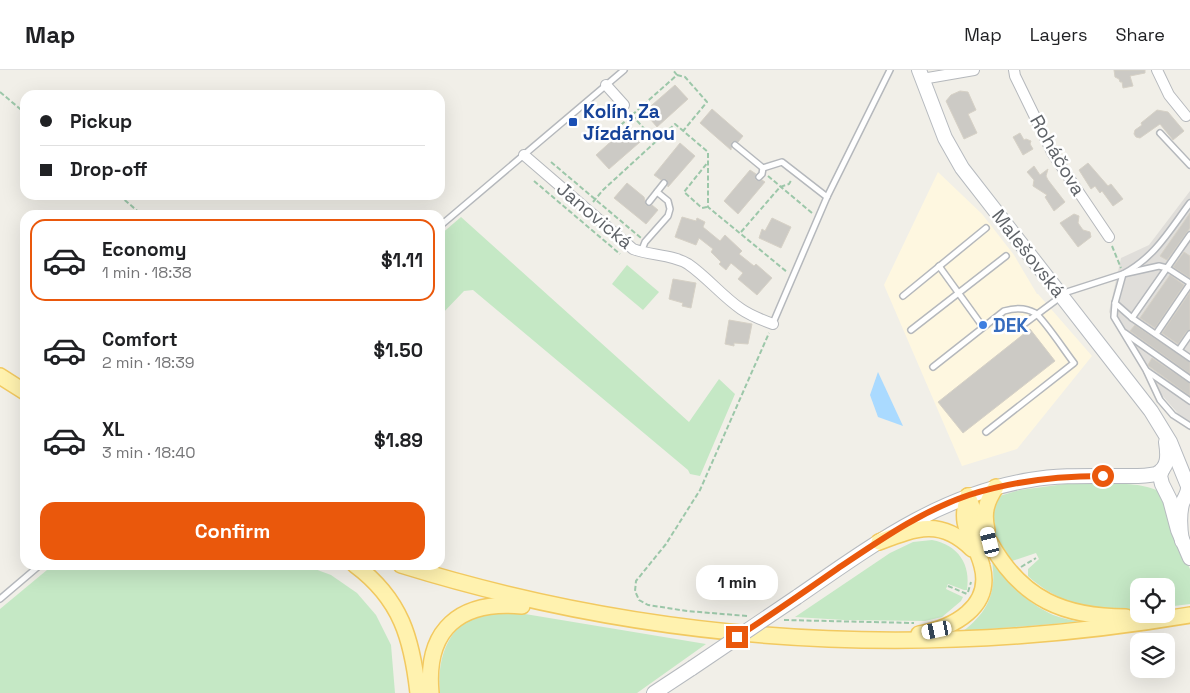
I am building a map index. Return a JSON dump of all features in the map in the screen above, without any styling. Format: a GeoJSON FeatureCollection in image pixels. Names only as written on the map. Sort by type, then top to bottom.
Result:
{"type":"FeatureCollection","features":[{"type":"Feature","properties":{"kind":"main road","name":"Malešovská"},"geometry":{"type":"LineString","coordinates":[[920,74],[945,138],[962,168],[1160,424]]}},
{"type":"Feature","properties":{"kind":"main road"},"geometry":{"type":"LineString","coordinates":[[0,376],[20,389]]}},
{"type":"Feature","properties":{"kind":"main road"},"geometry":{"type":"LineString","coordinates":[[1160,424],[1167,447],[1167,460],[1160,474],[1161,481],[1170,500],[1182,541],[1190,558]]}},
{"type":"Feature","properties":{"kind":"main road"},"geometry":{"type":"LineString","coordinates":[[1160,424],[1187,479],[1189,489],[1188,495],[1182,504],[1180,514],[1182,541]]}},
{"type":"Feature","properties":{"kind":"main road"},"geometry":{"type":"LineString","coordinates":[[654,693],[879,542],[930,512],[968,496],[996,487],[1031,480],[1054,477],[1152,475],[1168,467],[1187,479]]}},
{"type":"Feature","properties":{"kind":"main road"},"geometry":{"type":"LineString","coordinates":[[1103,476],[1154,484],[1177,498],[1188,495]]}},
{"type":"Feature","properties":{"kind":"main road"},"geometry":{"type":"LineString","coordinates":[[990,542],[985,522],[985,509],[996,487]]}},
{"type":"Feature","properties":{"kind":"main road"},"geometry":{"type":"LineString","coordinates":[[968,496],[982,530],[1011,574],[1033,594],[1049,603],[1067,610],[1099,616],[1185,616]]}},
{"type":"Feature","properties":{"kind":"main road"},"geometry":{"type":"LineString","coordinates":[[876,640],[946,628],[962,618],[973,597],[984,582],[979,556],[964,521],[964,508],[968,496]]}},
{"type":"Feature","properties":{"kind":"main road"},"geometry":{"type":"LineString","coordinates":[[879,542],[916,529],[940,529],[957,536],[979,556]]}},
{"type":"Feature","properties":{"kind":"main road"},"geometry":{"type":"LineString","coordinates":[[361,570],[386,594],[400,617],[411,647],[418,693]]}},
{"type":"Feature","properties":{"kind":"main road"},"geometry":{"type":"LineString","coordinates":[[419,570],[496,592],[585,612],[729,633],[819,639],[946,640],[1025,636],[1185,616]]}},
{"type":"Feature","properties":{"kind":"main road"},"geometry":{"type":"LineString","coordinates":[[431,693],[430,667],[437,641],[452,622],[463,615],[482,607],[502,604],[585,612]]}},
{"type":"Feature","properties":{"kind":"street"},"geometry":{"type":"LineString","coordinates":[[920,74],[974,70]]}},
{"type":"Feature","properties":{"kind":"street","name":"Roháčova"},"geometry":{"type":"LineString","coordinates":[[1014,70],[1015,76],[1053,154],[1109,237]]}},
{"type":"Feature","properties":{"kind":"street"},"geometry":{"type":"LineString","coordinates":[[1157,70],[1169,95],[1186,116]]}},
{"type":"Feature","properties":{"kind":"street"},"geometry":{"type":"LineString","coordinates":[[606,85],[624,105]]}},
{"type":"Feature","properties":{"kind":"street","name":"Janovická"},"geometry":{"type":"LineString","coordinates":[[524,155],[633,249],[640,252],[676,258],[689,265],[741,309],[773,324]]}},
{"type":"Feature","properties":{"kind":"lane"},"geometry":{"type":"LineString","coordinates":[[445,222],[624,70]]}},
{"type":"Feature","properties":{"kind":"lane"},"geometry":{"type":"LineString","coordinates":[[773,324],[827,197],[890,70]]}},
{"type":"Feature","properties":{"kind":"lane"},"geometry":{"type":"LineString","coordinates":[[1160,133],[1190,165]]}},
{"type":"Feature","properties":{"kind":"lane"},"geometry":{"type":"LineString","coordinates":[[735,145],[763,168]]}},
{"type":"Feature","properties":{"kind":"lane"},"geometry":{"type":"LineString","coordinates":[[763,168],[782,162],[827,197]]}},
{"type":"Feature","properties":{"kind":"lane"},"geometry":{"type":"LineString","coordinates":[[761,176],[763,168]]}},
{"type":"Feature","properties":{"kind":"lane"},"geometry":{"type":"LineString","coordinates":[[649,202],[664,183]]}},
{"type":"Feature","properties":{"kind":"lane"},"geometry":{"type":"LineString","coordinates":[[640,252],[645,242],[668,216],[670,209],[668,201],[657,192]]}},
{"type":"Feature","properties":{"kind":"lane"},"geometry":{"type":"LineString","coordinates":[[1190,203],[1155,251],[1136,267],[1123,274],[1115,303],[1114,317],[1146,370],[1160,400],[1166,408],[1190,426]]}},
{"type":"Feature","properties":{"kind":"lane"},"geometry":{"type":"LineString","coordinates":[[903,296],[986,228]]}},
{"type":"Feature","properties":{"kind":"lane"},"geometry":{"type":"LineString","coordinates":[[1132,318],[1190,235]]}},
{"type":"Feature","properties":{"kind":"lane"},"geometry":{"type":"LineString","coordinates":[[1183,244],[1190,249]]}},
{"type":"Feature","properties":{"kind":"lane"},"geometry":{"type":"LineString","coordinates":[[912,330],[1006,256]]}},
{"type":"Feature","properties":{"kind":"lane"},"geometry":{"type":"LineString","coordinates":[[939,266],[983,327]]}},
{"type":"Feature","properties":{"kind":"lane"},"geometry":{"type":"LineString","coordinates":[[1020,327],[1072,290],[1156,266],[1167,268],[1190,284],[1156,334]]}},
{"type":"Feature","properties":{"kind":"lane"},"geometry":{"type":"LineString","coordinates":[[1115,303],[1132,318],[1190,358]]}},
{"type":"Feature","properties":{"kind":"lane"},"geometry":{"type":"LineString","coordinates":[[933,366],[1004,310],[1013,308],[1026,309],[1036,314],[1074,363],[986,432]]}},
{"type":"Feature","properties":{"kind":"lane"},"geometry":{"type":"LineString","coordinates":[[1122,331],[1190,379]]}},
{"type":"Feature","properties":{"kind":"lane"},"geometry":{"type":"LineString","coordinates":[[1179,350],[1190,334]]}},
{"type":"Feature","properties":{"kind":"lane"},"geometry":{"type":"LineString","coordinates":[[1146,370],[1190,401]]}},
{"type":"Feature","properties":{"kind":"lane"},"geometry":{"type":"LineString","coordinates":[[0,599],[34,570]]}},
{"type":"Feature","properties":{"kind":"path"},"geometry":{"type":"LineString","coordinates":[[673,70],[677,75],[685,76],[708,102],[683,131]]}},
{"type":"Feature","properties":{"kind":"path"},"geometry":{"type":"LineString","coordinates":[[604,140],[677,75]]}},
{"type":"Feature","properties":{"kind":"path"},"geometry":{"type":"LineString","coordinates":[[0,92],[20,109]]}},
{"type":"Feature","properties":{"kind":"path"},"geometry":{"type":"LineString","coordinates":[[624,105],[656,142]]}},
{"type":"Feature","properties":{"kind":"path"},"geometry":{"type":"LineString","coordinates":[[579,219],[603,190],[675,124],[708,152],[708,207]]}},
{"type":"Feature","properties":{"kind":"path"},"geometry":{"type":"LineString","coordinates":[[551,162],[645,242]]}},
{"type":"Feature","properties":{"kind":"path"},"geometry":{"type":"LineString","coordinates":[[708,162],[684,192],[702,208],[708,207],[793,276]]}},
{"type":"Feature","properties":{"kind":"path"},"geometry":{"type":"LineString","coordinates":[[740,233],[780,187],[788,184],[797,173]]}},
{"type":"Feature","properties":{"kind":"path"},"geometry":{"type":"LineString","coordinates":[[761,176],[768,176],[818,218]]}},
{"type":"Feature","properties":{"kind":"path"},"geometry":{"type":"LineString","coordinates":[[534,181],[620,254]]}},
{"type":"Feature","properties":{"kind":"path"},"geometry":{"type":"LineString","coordinates":[[125,200],[136,210]]}},
{"type":"Feature","properties":{"kind":"path"},"geometry":{"type":"LineString","coordinates":[[1109,237],[1123,274]]}},
{"type":"Feature","properties":{"kind":"path"},"geometry":{"type":"LineString","coordinates":[[751,617],[648,605],[639,600],[635,591],[636,581],[666,544],[700,490],[773,324]]}},
{"type":"Feature","properties":{"kind":"path"},"geometry":{"type":"LineString","coordinates":[[1011,574],[1036,558]]}},
{"type":"Feature","properties":{"kind":"path"},"geometry":{"type":"LineString","coordinates":[[971,580],[973,597]]}},
{"type":"Feature","properties":{"kind":"path"},"geometry":{"type":"LineString","coordinates":[[948,586],[973,597]]}},
{"type":"Feature","properties":{"kind":"path"},"geometry":{"type":"LineString","coordinates":[[779,619],[914,623]]}},
{"type":"Feature","properties":{"kind":"shaded area","name":"DEK"},"geometry":{"type":"Polygon","coordinates":[[[938,172],[982,214],[1014,255],[1037,294],[1092,356],[1017,449],[962,466],[884,285],[938,172]]]}},
{"type":"Feature","properties":{"kind":"shaded area"},"geometry":{"type":"Polygon","coordinates":[[[1190,191],[1190,427],[1147,378],[1109,312],[1121,258],[1149,245],[1190,191]]]}},
{"type":"Feature","properties":{"kind":"green space"},"geometry":{"type":"Polygon","coordinates":[[[461,217],[689,422],[719,379],[735,394],[700,476],[690,474],[688,470],[473,290],[464,291],[445,311],[445,231],[461,217]]]}},
{"type":"Feature","properties":{"kind":"green space"},"geometry":{"type":"Polygon","coordinates":[[[627,265],[659,292],[643,310],[612,284],[627,265]]]}},
{"type":"Feature","properties":{"kind":"green space"},"geometry":{"type":"Polygon","coordinates":[[[1101,483],[1142,486],[1162,493],[1179,546],[1190,569],[1190,604],[1175,606],[1175,578],[1130,578],[1130,611],[1124,611],[1094,609],[1079,605],[1065,600],[1039,585],[1028,576],[1028,569],[1039,559],[1036,553],[1012,561],[994,535],[990,512],[996,497],[1020,490],[1065,484],[1101,483]]]}},
{"type":"Feature","properties":{"kind":"green space"},"geometry":{"type":"Polygon","coordinates":[[[932,540],[949,546],[956,551],[965,564],[967,572],[967,590],[948,584],[946,589],[963,597],[961,601],[942,617],[925,621],[795,617],[890,553],[913,542],[932,540]]]}},
{"type":"Feature","properties":{"kind":"green space"},"geometry":{"type":"Polygon","coordinates":[[[992,561],[1011,584],[1032,603],[1052,615],[1079,622],[963,631],[979,616],[989,601],[993,582],[992,561]]]}},
{"type":"Feature","properties":{"kind":"green space"},"geometry":{"type":"Polygon","coordinates":[[[47,570],[318,570],[331,575],[357,593],[376,615],[391,645],[395,693],[0,693],[0,609],[47,570]]]}},
{"type":"Feature","properties":{"kind":"green space"},"geometry":{"type":"Polygon","coordinates":[[[493,612],[513,612],[706,644],[637,693],[440,693],[440,671],[449,640],[463,623],[478,615],[493,612]]]}},
{"type":"Feature","properties":{"kind":"water"},"geometry":{"type":"Polygon","coordinates":[[[878,372],[903,426],[878,417],[870,395],[878,372]]]}},
{"type":"Feature","properties":{"kind":"building"},"geometry":{"type":"Polygon","coordinates":[[[1114,70],[1145,70],[1145,73],[1130,76],[1133,86],[1123,88],[1122,82],[1115,77],[1114,70]]]}},
{"type":"Feature","properties":{"kind":"building"},"geometry":{"type":"Polygon","coordinates":[[[675,85],[688,99],[657,127],[644,112],[675,85]]]}},
{"type":"Feature","properties":{"kind":"building"},"geometry":{"type":"Polygon","coordinates":[[[960,91],[968,92],[976,110],[968,114],[977,133],[964,139],[946,101],[951,95],[960,91]]]}},
{"type":"Feature","properties":{"kind":"building"},"geometry":{"type":"Polygon","coordinates":[[[712,109],[743,136],[738,142],[732,142],[731,150],[700,123],[712,109]]]}},
{"type":"Feature","properties":{"kind":"building"},"geometry":{"type":"Polygon","coordinates":[[[1157,110],[1168,112],[1184,131],[1173,140],[1160,124],[1140,138],[1136,137],[1134,134],[1135,130],[1157,110]]]}},
{"type":"Feature","properties":{"kind":"building"},"geometry":{"type":"Polygon","coordinates":[[[627,127],[640,142],[609,169],[596,155],[627,127]]]}},
{"type":"Feature","properties":{"kind":"building"},"geometry":{"type":"Polygon","coordinates":[[[1020,133],[1024,140],[1031,141],[1030,144],[1033,149],[1023,155],[1013,137],[1020,133]]]}},
{"type":"Feature","properties":{"kind":"building"},"geometry":{"type":"Polygon","coordinates":[[[680,143],[695,156],[668,187],[667,180],[661,180],[654,175],[680,143]]]}},
{"type":"Feature","properties":{"kind":"building"},"geometry":{"type":"Polygon","coordinates":[[[1088,163],[1108,186],[1111,184],[1123,199],[1113,206],[1102,191],[1100,193],[1095,186],[1091,189],[1079,170],[1088,163]]]}},
{"type":"Feature","properties":{"kind":"building"},"geometry":{"type":"Polygon","coordinates":[[[1034,166],[1040,175],[1048,169],[1046,176],[1048,180],[1065,202],[1054,211],[1045,197],[1047,195],[1033,186],[1034,180],[1027,172],[1034,166]]]}},
{"type":"Feature","properties":{"kind":"building"},"geometry":{"type":"Polygon","coordinates":[[[750,170],[756,174],[756,180],[765,182],[738,214],[724,201],[750,170]]]}},
{"type":"Feature","properties":{"kind":"building"},"geometry":{"type":"Polygon","coordinates":[[[627,183],[644,197],[646,205],[652,205],[658,210],[646,224],[614,198],[627,183]]]}},
{"type":"Feature","properties":{"kind":"building"},"geometry":{"type":"Polygon","coordinates":[[[1190,213],[1190,228],[1167,260],[1160,256],[1190,213]]]}},
{"type":"Feature","properties":{"kind":"building"},"geometry":{"type":"Polygon","coordinates":[[[1074,214],[1079,216],[1078,223],[1083,230],[1090,232],[1091,237],[1078,247],[1060,223],[1074,214]]]}},
{"type":"Feature","properties":{"kind":"building"},"geometry":{"type":"Polygon","coordinates":[[[682,217],[696,221],[697,218],[705,222],[703,227],[720,241],[725,235],[742,251],[739,254],[754,266],[756,264],[772,278],[757,295],[738,279],[743,273],[731,263],[726,270],[719,264],[721,262],[711,252],[713,249],[699,238],[696,245],[675,237],[682,217]]]}},
{"type":"Feature","properties":{"kind":"building"},"geometry":{"type":"Polygon","coordinates":[[[772,218],[791,227],[781,248],[759,238],[762,229],[765,231],[772,218]]]}},
{"type":"Feature","properties":{"kind":"building"},"geometry":{"type":"Polygon","coordinates":[[[1184,252],[1190,256],[1190,278],[1173,267],[1184,252]]]}},
{"type":"Feature","properties":{"kind":"building"},"geometry":{"type":"Polygon","coordinates":[[[1170,275],[1184,285],[1155,328],[1140,318],[1170,275]]]}},
{"type":"Feature","properties":{"kind":"building"},"geometry":{"type":"Polygon","coordinates":[[[673,279],[696,283],[691,308],[682,306],[683,303],[669,299],[673,279]]]}},
{"type":"Feature","properties":{"kind":"building"},"geometry":{"type":"Polygon","coordinates":[[[1190,292],[1190,330],[1186,332],[1178,344],[1162,333],[1190,292]]]}},
{"type":"Feature","properties":{"kind":"building"},"geometry":{"type":"Polygon","coordinates":[[[729,320],[752,324],[748,344],[734,343],[734,346],[725,344],[729,320]]]}},
{"type":"Feature","properties":{"kind":"building"},"geometry":{"type":"Polygon","coordinates":[[[1135,325],[1190,362],[1190,374],[1130,331],[1135,325]]]}},
{"type":"Feature","properties":{"kind":"building"},"geometry":{"type":"Polygon","coordinates":[[[1030,329],[1055,361],[963,433],[938,402],[1030,329]]]}},
{"type":"Feature","properties":{"kind":"building"},"geometry":{"type":"Polygon","coordinates":[[[1152,358],[1190,383],[1190,396],[1148,365],[1152,358]]]}},
{"type":"Feature","properties":{"kind":"place","name":"Kolín, Za Jízdárnou"},"geometry":{"type":"Point","coordinates":[573,122]}},
{"type":"Feature","properties":{"kind":"place","name":"DEK"},"geometry":{"type":"Point","coordinates":[983,325]}},
{"type":"Feature","properties":{"kind":"route"},"geometry":{"type":"LineString","coordinates":[[737,637],[899,529],[947,504],[996,487],[1031,480],[1054,477],[1103,476]]}}]}
